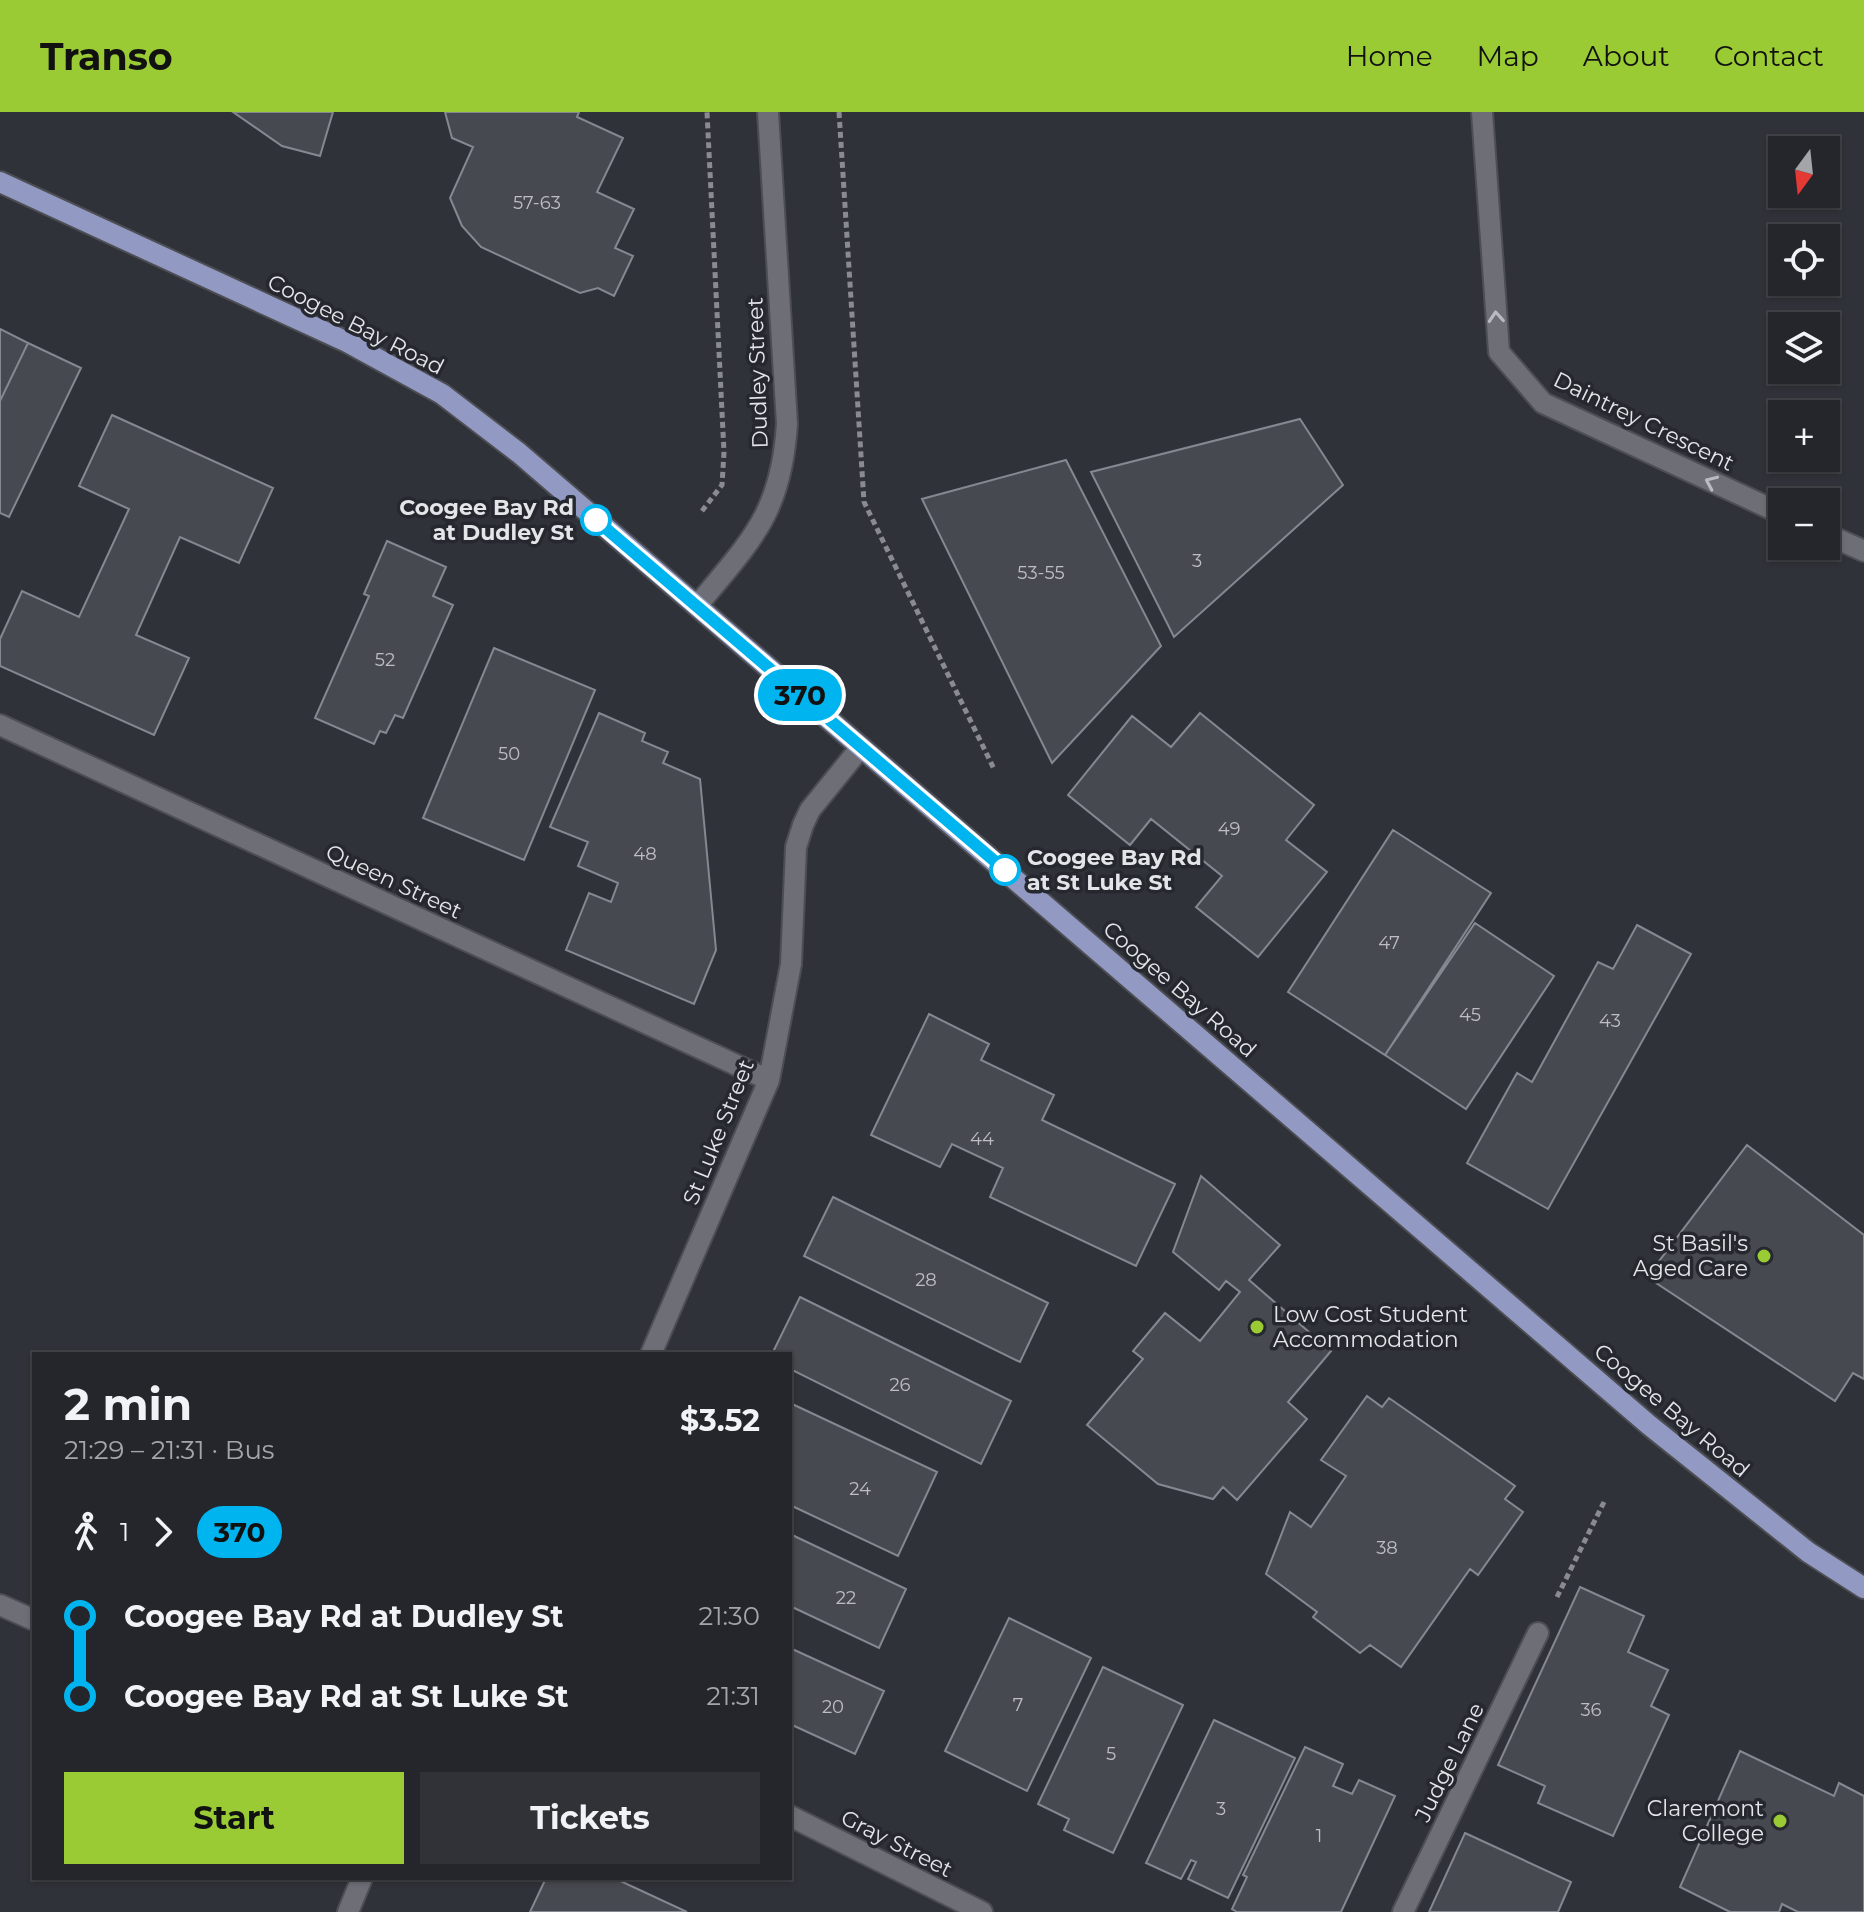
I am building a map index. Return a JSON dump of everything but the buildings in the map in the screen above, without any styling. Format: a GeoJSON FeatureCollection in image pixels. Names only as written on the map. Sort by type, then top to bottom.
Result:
{"type":"FeatureCollection","features":[{"type":"Feature","properties":{"kind":"main road","name":"Coogee Bay Road"},"geometry":{"type":"LineString","coordinates":[[0,182],[347,342],[442,394],[519,453],[1649,1425],[1808,1552],[1864,1588]]}},
{"type":"Feature","properties":{"kind":"street","name":"Dudley Street"},"geometry":{"type":"LineString","coordinates":[[697,606],[763,521],[778,490],[784,458],[787,424],[768,112]]}},
{"type":"Feature","properties":{"kind":"street","name":"Daintrey Crescent"},"geometry":{"type":"LineString","coordinates":[[1482,112],[1499,352],[1543,403],[1768,507]]}},
{"type":"Feature","properties":{"kind":"street"},"geometry":{"type":"LineString","coordinates":[[1840,540],[1864,551]]}},
{"type":"Feature","properties":{"kind":"street","name":"Queen Street"},"geometry":{"type":"LineString","coordinates":[[0,725],[769,1080]]}},
{"type":"Feature","properties":{"kind":"street","name":"St Luke Street"},"geometry":{"type":"LineString","coordinates":[[652,1352],[769,1080],[791,964],[796,847],[810,810],[861,747]]}},
{"type":"Feature","properties":{"kind":"street"},"geometry":{"type":"LineString","coordinates":[[0,1605],[32,1619]]}},
{"type":"Feature","properties":{"kind":"street","name":"Judge Lane"},"geometry":{"type":"LineString","coordinates":[[1403,1912],[1538,1633]]}},
{"type":"Feature","properties":{"kind":"street","name":"Gray Street"},"geometry":{"type":"LineString","coordinates":[[792,1817],[982,1912]]}},
{"type":"Feature","properties":{"kind":"street"},"geometry":{"type":"LineString","coordinates":[[348,1912],[361,1880]]}},
{"type":"Feature","properties":{"kind":"path","name":"Dudley Street"},"geometry":{"type":"LineString","coordinates":[[702,511],[722,485],[724,452],[707,112]]}},
{"type":"Feature","properties":{"kind":"path"},"geometry":{"type":"LineString","coordinates":[[839,112],[864,502],[995,771]]}},
{"type":"Feature","properties":{"kind":"path"},"geometry":{"type":"LineString","coordinates":[[1538,1633],[1605,1500]]}},
{"type":"Feature","properties":{"kind":"bus line","name":"370"},"geometry":{"type":"LineString","coordinates":[[596,520],[1005,870]]}},
{"type":"Feature","properties":{"kind":"place","name":"Coogee Bay Rd at Dudley St"},"geometry":{"type":"Point","coordinates":[596,520]}},
{"type":"Feature","properties":{"kind":"place","name":"Coogee Bay Rd at St Luke St"},"geometry":{"type":"Point","coordinates":[1005,870]}},
{"type":"Feature","properties":{"kind":"place","name":"St Basil's Aged Care"},"geometry":{"type":"Point","coordinates":[1764,1256]}},
{"type":"Feature","properties":{"kind":"place","name":"Low Cost Student Accommodation"},"geometry":{"type":"Point","coordinates":[1257,1327]}},
{"type":"Feature","properties":{"kind":"place","name":"Claremont College"},"geometry":{"type":"Point","coordinates":[1780,1821]}}]}
